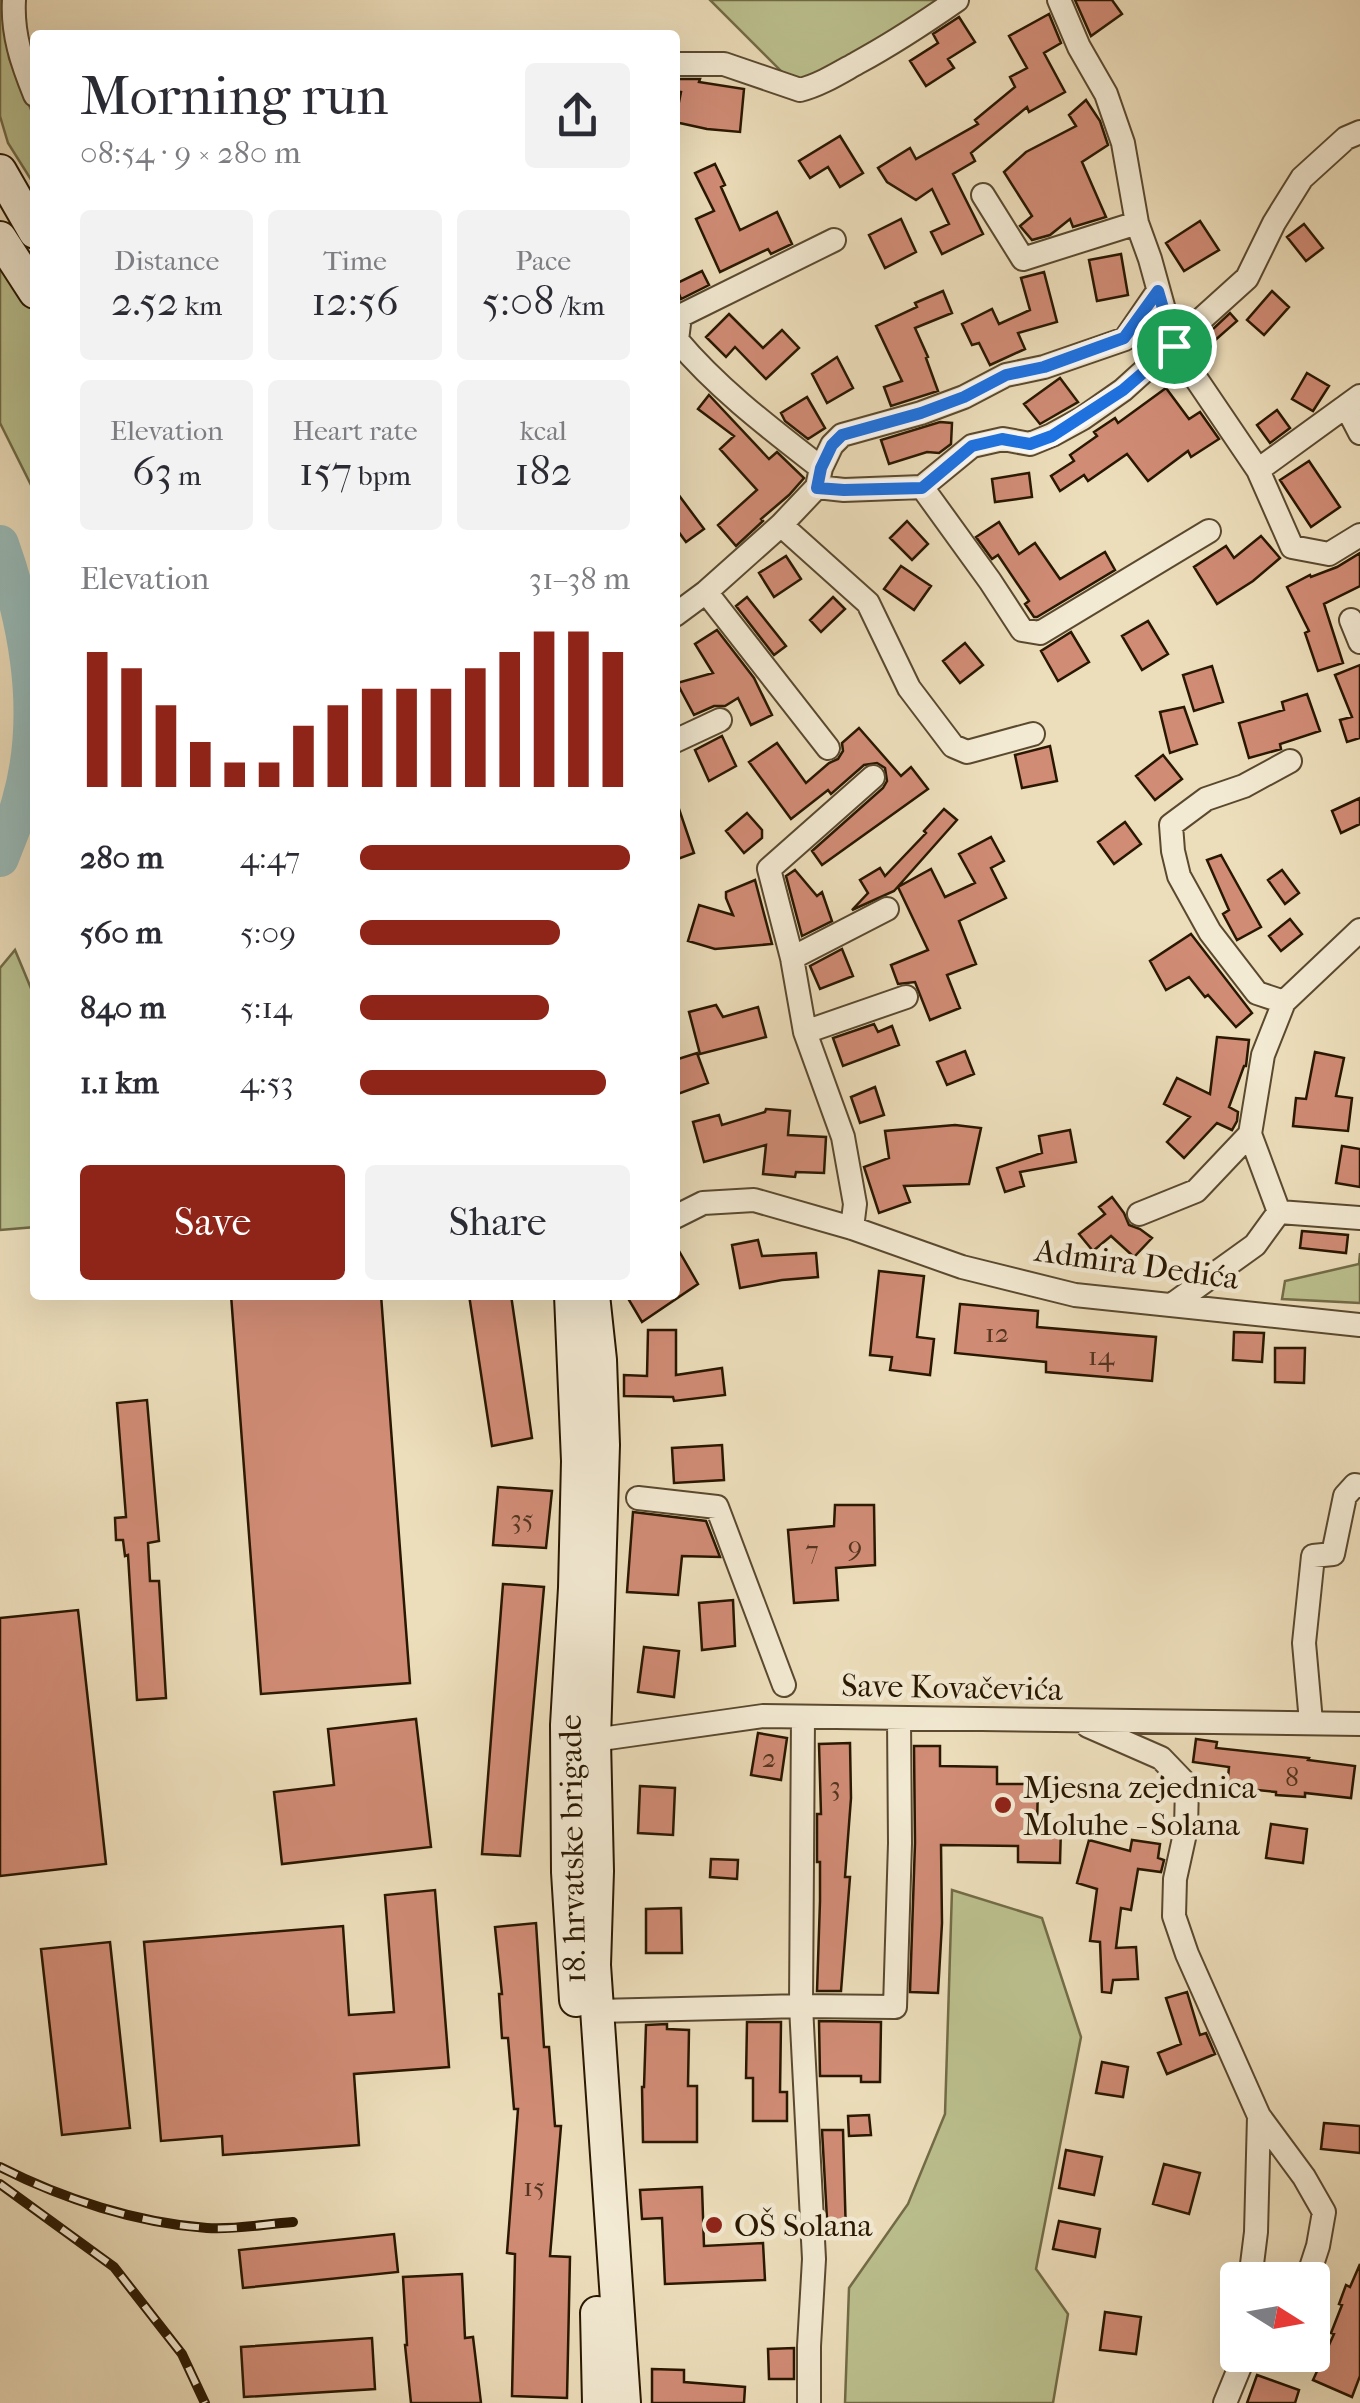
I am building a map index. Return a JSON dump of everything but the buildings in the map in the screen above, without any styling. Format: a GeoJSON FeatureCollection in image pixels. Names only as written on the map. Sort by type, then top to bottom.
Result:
{"type":"FeatureCollection","features":[{"type":"Feature","properties":{"kind":"main road"},"geometry":{"type":"LineString","coordinates":[[0,170],[30,223]]}},
{"type":"Feature","properties":{"kind":"main road"},"geometry":{"type":"LineString","coordinates":[[0,238],[30,284]]}},
{"type":"Feature","properties":{"kind":"main road","name":"18. hrvatske brigade"},"geometry":{"type":"LineString","coordinates":[[571,1300],[578,1462],[567,1725],[568,1872],[597,2280],[600,2403]]}},
{"type":"Feature","properties":{"kind":"main road","name":"18. hrvatske brigade"},"geometry":{"type":"LineString","coordinates":[[594,1300],[603,1445],[594,1740],[598,1871],[594,1965],[624,2403]]}},
{"type":"Feature","properties":{"kind":"street"},"geometry":{"type":"LineString","coordinates":[[14,0],[13,20],[20,58],[30,83]]}},
{"type":"Feature","properties":{"kind":"street"},"geometry":{"type":"LineString","coordinates":[[680,64],[724,64],[800,90],[908,34],[957,0]]}},
{"type":"Feature","properties":{"kind":"street"},"geometry":{"type":"LineString","coordinates":[[1059,0],[1079,47],[1106,94],[1123,143],[1137,224],[1174,346],[1258,470],[1292,547],[1328,554],[1360,534]]}},
{"type":"Feature","properties":{"kind":"street"},"geometry":{"type":"LineString","coordinates":[[680,343],[819,478],[844,490],[922,488],[972,446],[1002,439],[1030,444],[1052,436],[1123,390],[1246,278],[1302,178],[1346,138],[1360,132]]}},
{"type":"Feature","properties":{"kind":"street"},"geometry":{"type":"LineString","coordinates":[[983,195],[1024,260],[1137,224]]}},
{"type":"Feature","properties":{"kind":"street"},"geometry":{"type":"LineString","coordinates":[[680,316],[834,240]]}},
{"type":"Feature","properties":{"kind":"street"},"geometry":{"type":"LineString","coordinates":[[680,611],[782,525],[819,478],[832,445],[842,435],[921,413],[1006,375],[1044,367],[1124,338],[1158,291]]}},
{"type":"Feature","properties":{"kind":"street"},"geometry":{"type":"LineString","coordinates":[[1258,470],[1353,401],[1360,433]]}},
{"type":"Feature","properties":{"kind":"street"},"geometry":{"type":"LineString","coordinates":[[922,488],[1022,630],[1040,633],[1209,532]]}},
{"type":"Feature","properties":{"kind":"street"},"geometry":{"type":"LineString","coordinates":[[782,525],[868,603],[909,688],[953,746],[967,752],[1033,734]]}},
{"type":"Feature","properties":{"kind":"street"},"geometry":{"type":"LineString","coordinates":[[706,592],[828,748]]}},
{"type":"Feature","properties":{"kind":"street"},"geometry":{"type":"LineString","coordinates":[[680,740],[720,720]]}},
{"type":"Feature","properties":{"kind":"street"},"geometry":{"type":"LineString","coordinates":[[1284,1002],[1257,993],[1210,932],[1179,876],[1171,825],[1206,799],[1244,786],[1290,761]]}},
{"type":"Feature","properties":{"kind":"street"},"geometry":{"type":"LineString","coordinates":[[852,1228],[855,1204],[843,1136],[805,1032],[792,958],[769,869],[874,777]]}},
{"type":"Feature","properties":{"kind":"street"},"geometry":{"type":"LineString","coordinates":[[792,958],[887,909]]}},
{"type":"Feature","properties":{"kind":"street"},"geometry":{"type":"LineString","coordinates":[[1279,1212],[1250,1134],[1263,1055],[1284,1002],[1360,930]]}},
{"type":"Feature","properties":{"kind":"street"},"geometry":{"type":"LineString","coordinates":[[805,1032],[906,997]]}},
{"type":"Feature","properties":{"kind":"street"},"geometry":{"type":"LineString","coordinates":[[1139,1214],[1196,1191],[1250,1134]]}},
{"type":"Feature","properties":{"kind":"street","name":"Admira Dedića"},"geometry":{"type":"LineString","coordinates":[[680,1214],[703,1203],[754,1200],[962,1266],[1075,1295],[1360,1325]]}},
{"type":"Feature","properties":{"kind":"street"},"geometry":{"type":"LineString","coordinates":[[1279,1212],[1360,1218]]}},
{"type":"Feature","properties":{"kind":"street"},"geometry":{"type":"LineString","coordinates":[[1173,1304],[1255,1245],[1279,1212]]}},
{"type":"Feature","properties":{"kind":"street"},"geometry":{"type":"LineString","coordinates":[[1311,1722],[1304,1644],[1313,1556],[1333,1554],[1344,1496],[1360,1486]]}},
{"type":"Feature","properties":{"kind":"street"},"geometry":{"type":"LineString","coordinates":[[638,1498],[717,1507],[784,1685]]}},
{"type":"Feature","properties":{"kind":"street","name":"Save Kovačevića"},"geometry":{"type":"LineString","coordinates":[[594,1740],[763,1716],[1360,1724]]}},
{"type":"Feature","properties":{"kind":"street"},"geometry":{"type":"LineString","coordinates":[[803,1718],[801,2006],[814,2258],[809,2403]]}},
{"type":"Feature","properties":{"kind":"street","name":"18. hrvatske brigade"},"geometry":{"type":"LineString","coordinates":[[597,2011],[894,2007],[900,1843],[899,1718]]}},
{"type":"Feature","properties":{"kind":"street"},"geometry":{"type":"LineString","coordinates":[[1075,1720],[1161,1758],[1187,1785],[1186,1829],[1175,1879],[1174,1916],[1260,2116],[1304,2176],[1324,2212],[1313,2262]]}},
{"type":"Feature","properties":{"kind":"street"},"geometry":{"type":"LineString","coordinates":[[1252,2262],[1260,2116]]}},
{"type":"Feature","properties":{"kind":"street"},"geometry":{"type":"LineString","coordinates":[[1225,2403],[1238,2372]]}},
{"type":"Feature","properties":{"kind":"green space"},"geometry":{"type":"Polygon","coordinates":[[[0,0],[8,0],[9,58],[30,107],[30,178],[8,143],[0,116],[0,0]]]}},
{"type":"Feature","properties":{"kind":"green space"},"geometry":{"type":"Polygon","coordinates":[[[710,0],[957,0],[800,90],[710,0]]]}},
{"type":"Feature","properties":{"kind":"green space"},"geometry":{"type":"Polygon","coordinates":[[[0,262],[30,307],[30,483],[0,423],[0,262]]]}},
{"type":"Feature","properties":{"kind":"green space"},"geometry":{"type":"Polygon","coordinates":[[[15,950],[30,986],[30,1227],[0,1230],[0,968],[15,950]]]}},
{"type":"Feature","properties":{"kind":"green space"},"geometry":{"type":"Polygon","coordinates":[[[1360,1253],[1360,1303],[1282,1299],[1285,1281],[1359,1264],[1360,1253]]]}},
{"type":"Feature","properties":{"kind":"green space"},"geometry":{"type":"Polygon","coordinates":[[[952,1890],[1042,1918],[1081,2037],[1036,2269],[1068,2314],[1053,2403],[845,2403],[849,2288],[908,2204],[945,2114],[952,1890]]]}},
{"type":"Feature","properties":{"kind":"waterway"},"geometry":{"type":"LineString","coordinates":[[0,544],[19,607],[30,671]]}},
{"type":"Feature","properties":{"kind":"waterway"},"geometry":{"type":"LineString","coordinates":[[0,858],[19,807],[30,752]]}},
{"type":"Feature","properties":{"kind":"railway"},"geometry":{"type":"LineString","coordinates":[[0,2167],[75,2199],[154,2221],[218,2228],[293,2222]]}},
{"type":"Feature","properties":{"kind":"railway"},"geometry":{"type":"LineString","coordinates":[[0,2184],[114,2267],[182,2354],[205,2403]]}},
{"type":"Feature","properties":{"kind":"place","name":"Mjesna zejednica Moluhe - Solana"},"geometry":{"type":"Point","coordinates":[1003,1805]}},
{"type":"Feature","properties":{"kind":"place","name":"OŠ Solana"},"geometry":{"type":"Point","coordinates":[714,2225]}},
{"type":"Feature","properties":{"kind":"route"},"geometry":{"type":"LineString","coordinates":[[1158,291],[1174,346],[1123,390],[1052,436],[1030,444],[1002,439],[972,446],[922,488],[817,488],[821,468],[832,445],[842,435],[921,413],[1006,375],[1044,367],[1124,338],[1158,291]]}}]}
